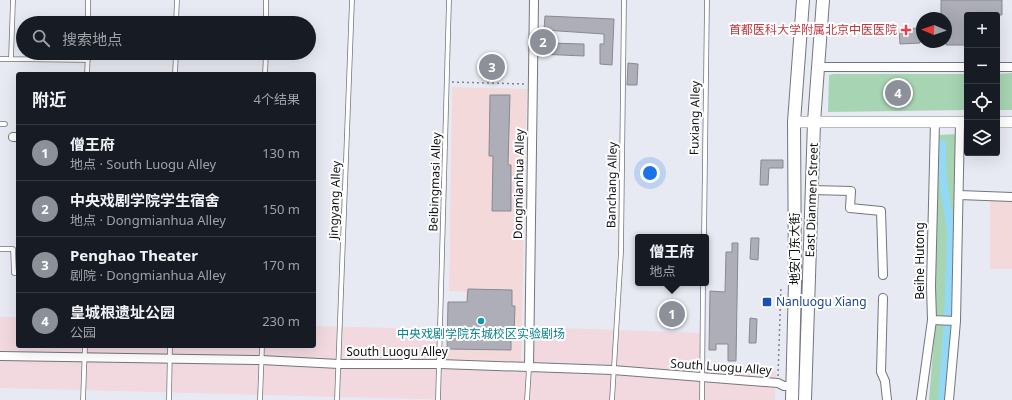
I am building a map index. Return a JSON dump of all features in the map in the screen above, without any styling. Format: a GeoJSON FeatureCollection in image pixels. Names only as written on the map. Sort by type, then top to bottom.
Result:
{"type":"FeatureCollection","features":[{"type":"Feature","properties":{"kind":"main road"},"geometry":{"type":"LineString","coordinates":[[803,0],[794,122],[963,122]]}},
{"type":"Feature","properties":{"kind":"main road","name":"East Dianmen Street"},"geometry":{"type":"LineString","coordinates":[[805,400],[814,122],[823,0]]}},
{"type":"Feature","properties":{"kind":"main road","name":"地安门东大街"},"geometry":{"type":"LineString","coordinates":[[792,400],[795,283],[794,122]]}},
{"type":"Feature","properties":{"kind":"main road"},"geometry":{"type":"LineString","coordinates":[[1000,122],[1012,122]]}},
{"type":"Feature","properties":{"kind":"street","name":"Dongmianhua Alley"},"geometry":{"type":"LineString","coordinates":[[529,368],[534,0]]}},
{"type":"Feature","properties":{"kind":"street"},"geometry":{"type":"LineString","coordinates":[[819,68],[964,67]]}},
{"type":"Feature","properties":{"kind":"street"},"geometry":{"type":"LineString","coordinates":[[1000,67],[1012,67]]}},
{"type":"Feature","properties":{"kind":"street","name":"Beihe Hutong"},"geometry":{"type":"LineString","coordinates":[[920,400],[932,320],[931,286],[935,122]]}},
{"type":"Feature","properties":{"kind":"street"},"geometry":{"type":"LineString","coordinates":[[949,400],[956,321],[959,195],[963,122]]}},
{"type":"Feature","properties":{"kind":"street"},"geometry":{"type":"LineString","coordinates":[[812,190],[851,190],[850,208],[881,211],[884,275]]}},
{"type":"Feature","properties":{"kind":"street"},"geometry":{"type":"LineString","coordinates":[[959,195],[1012,197]]}},
{"type":"Feature","properties":{"kind":"street"},"geometry":{"type":"LineString","coordinates":[[883,298],[881,372],[886,381],[887,400]]}},
{"type":"Feature","properties":{"kind":"street"},"geometry":{"type":"LineString","coordinates":[[932,320],[956,321]]}},
{"type":"Feature","properties":{"kind":"street","name":"South Luogu Alley"},"geometry":{"type":"LineString","coordinates":[[0,356],[261,360],[339,364],[440,364],[613,370],[778,383],[784,386],[792,386]]}},
{"type":"Feature","properties":{"kind":"lane"},"geometry":{"type":"LineString","coordinates":[[11,59],[13,0]]}},
{"type":"Feature","properties":{"kind":"lane"},"geometry":{"type":"LineString","coordinates":[[88,0],[88,16]]}},
{"type":"Feature","properties":{"kind":"lane"},"geometry":{"type":"LineString","coordinates":[[176,16],[177,0]]}},
{"type":"Feature","properties":{"kind":"lane"},"geometry":{"type":"LineString","coordinates":[[266,0],[266,16]]}},
{"type":"Feature","properties":{"kind":"lane","name":"Jingyang Alley"},"geometry":{"type":"LineString","coordinates":[[337,400],[352,0]]}},
{"type":"Feature","properties":{"kind":"lane","name":"Beibingmasi Alley"},"geometry":{"type":"LineString","coordinates":[[438,400],[450,0]]}},
{"type":"Feature","properties":{"kind":"lane","name":"Banchang Alley"},"geometry":{"type":"LineString","coordinates":[[612,400],[621,252],[624,0]]}},
{"type":"Feature","properties":{"kind":"lane","name":"Fuxiang Alley"},"geometry":{"type":"LineString","coordinates":[[704,234],[707,0]]}},
{"type":"Feature","properties":{"kind":"lane"},"geometry":{"type":"LineString","coordinates":[[0,59],[16,59]]}},
{"type":"Feature","properties":{"kind":"lane"},"geometry":{"type":"LineString","coordinates":[[88,60],[88,72]]}},
{"type":"Feature","properties":{"kind":"lane"},"geometry":{"type":"LineString","coordinates":[[175,72],[176,60]]}},
{"type":"Feature","properties":{"kind":"lane"},"geometry":{"type":"LineString","coordinates":[[265,72],[266,60]]}},
{"type":"Feature","properties":{"kind":"lane"},"geometry":{"type":"LineString","coordinates":[[0,249],[13,249],[14,273],[16,273]]}},
{"type":"Feature","properties":{"kind":"lane"},"geometry":{"type":"LineString","coordinates":[[702,400],[703,286]]}},
{"type":"Feature","properties":{"kind":"lane"},"geometry":{"type":"LineString","coordinates":[[83,400],[85,348]]}},
{"type":"Feature","properties":{"kind":"lane"},"geometry":{"type":"LineString","coordinates":[[169,400],[170,348]]}},
{"type":"Feature","properties":{"kind":"lane"},"geometry":{"type":"LineString","coordinates":[[260,400],[262,348]]}},
{"type":"Feature","properties":{"kind":"lane"},"geometry":{"type":"LineString","coordinates":[[527,400],[529,368]]}},
{"type":"Feature","properties":{"kind":"path"},"geometry":{"type":"LineString","coordinates":[[447,82],[533,85]]}},
{"type":"Feature","properties":{"kind":"path"},"geometry":{"type":"LineString","coordinates":[[778,383],[782,286]]}},
{"type":"Feature","properties":{"kind":"shaded area"},"geometry":{"type":"Polygon","coordinates":[[[452,87],[527,89],[521,360],[447,359],[448,302],[466,302],[466,292],[449,291],[452,87]]]}},
{"type":"Feature","properties":{"kind":"shaded area"},"geometry":{"type":"Polygon","coordinates":[[[990,199],[1012,199],[1012,269],[990,269],[990,199]]]}},
{"type":"Feature","properties":{"kind":"shaded area"},"geometry":{"type":"Polygon","coordinates":[[[0,317],[16,317],[16,348],[316,348],[316,326],[437,329],[437,359],[533,360],[534,327],[706,333],[705,370],[776,371],[775,400],[454,400],[0,388],[0,317]]]}},
{"type":"Feature","properties":{"kind":"green space"},"geometry":{"type":"Polygon","coordinates":[[[1012,73],[1012,110],[1000,110],[1000,74],[1012,73]]]}},
{"type":"Feature","properties":{"kind":"green space"},"geometry":{"type":"Polygon","coordinates":[[[964,74],[964,110],[828,112],[829,75],[964,74]]]}},
{"type":"Feature","properties":{"kind":"green space"},"geometry":{"type":"Polygon","coordinates":[[[957,134],[953,330],[947,400],[929,400],[934,338],[938,135],[957,134]]]}},
{"type":"Feature","properties":{"kind":"building"},"geometry":{"type":"Polygon","coordinates":[[[941,0],[1002,0],[1002,15],[1000,15],[1000,12],[964,12],[964,45],[952,45],[952,12],[941,12],[941,0]]]}},
{"type":"Feature","properties":{"kind":"building"},"geometry":{"type":"Polygon","coordinates":[[[545,16],[614,19],[612,65],[600,64],[600,44],[604,44],[604,34],[544,30],[545,16]]]}},
{"type":"Feature","properties":{"kind":"building"},"geometry":{"type":"Polygon","coordinates":[[[916,28],[916,43],[900,44],[899,29],[916,28]]]}},
{"type":"Feature","properties":{"kind":"building"},"geometry":{"type":"Polygon","coordinates":[[[539,31],[548,31],[548,43],[584,44],[584,56],[539,54],[539,31]]]}},
{"type":"Feature","properties":{"kind":"building"},"geometry":{"type":"Polygon","coordinates":[[[628,63],[638,64],[637,85],[627,85],[628,63]]]}},
{"type":"Feature","properties":{"kind":"building"},"geometry":{"type":"Polygon","coordinates":[[[490,95],[510,95],[508,165],[511,165],[511,211],[492,211],[493,156],[489,156],[490,95]]]}},
{"type":"Feature","properties":{"kind":"building"},"geometry":{"type":"Polygon","coordinates":[[[761,160],[783,160],[783,168],[769,168],[768,185],[760,185],[761,160]]]}},
{"type":"Feature","properties":{"kind":"building"},"geometry":{"type":"Polygon","coordinates":[[[751,238],[759,238],[758,260],[750,259],[751,238]]]}},
{"type":"Feature","properties":{"kind":"building"},"geometry":{"type":"Polygon","coordinates":[[[732,243],[738,243],[736,361],[728,361],[728,344],[716,344],[716,350],[709,350],[710,291],[725,292],[726,252],[732,252],[732,243]]]}},
{"type":"Feature","properties":{"kind":"building","name":"中央戏剧学院东城校区实验剧场"},"geometry":{"type":"Polygon","coordinates":[[[468,289],[512,290],[512,306],[515,306],[514,336],[511,336],[511,350],[447,349],[448,302],[467,302],[468,289]]]}},
{"type":"Feature","properties":{"kind":"building"},"geometry":{"type":"Polygon","coordinates":[[[750,318],[757,319],[756,343],[749,343],[750,318]]]}},
{"type":"Feature","properties":{"kind":"waterway"},"geometry":{"type":"LineString","coordinates":[[942,144],[942,174],[951,232],[948,318],[942,400]]}},
{"type":"Feature","properties":{"kind":"place","name":"首都医科大学附属北京中医医院"},"geometry":{"type":"Point","coordinates":[906,30]}},
{"type":"Feature","properties":{"kind":"place","name":"中央戏剧学院学生宿舍"},"geometry":{"type":"Point","coordinates":[543,42]}},
{"type":"Feature","properties":{"kind":"place","name":"Penghao Theater"},"geometry":{"type":"Point","coordinates":[492,67]}},
{"type":"Feature","properties":{"kind":"place","name":"皇城根遗址公园"},"geometry":{"type":"Point","coordinates":[898,93]}},
{"type":"Feature","properties":{"kind":"place","name":"Nanluogu Xiang"},"geometry":{"type":"Point","coordinates":[767,302]}},
{"type":"Feature","properties":{"kind":"place","name":"僧王府"},"geometry":{"type":"Point","coordinates":[672,314]}},
{"type":"Feature","properties":{"kind":"place","name":"中央戏剧学院东城校区实验剧场"},"geometry":{"type":"Point","coordinates":[481,321]}}]}
